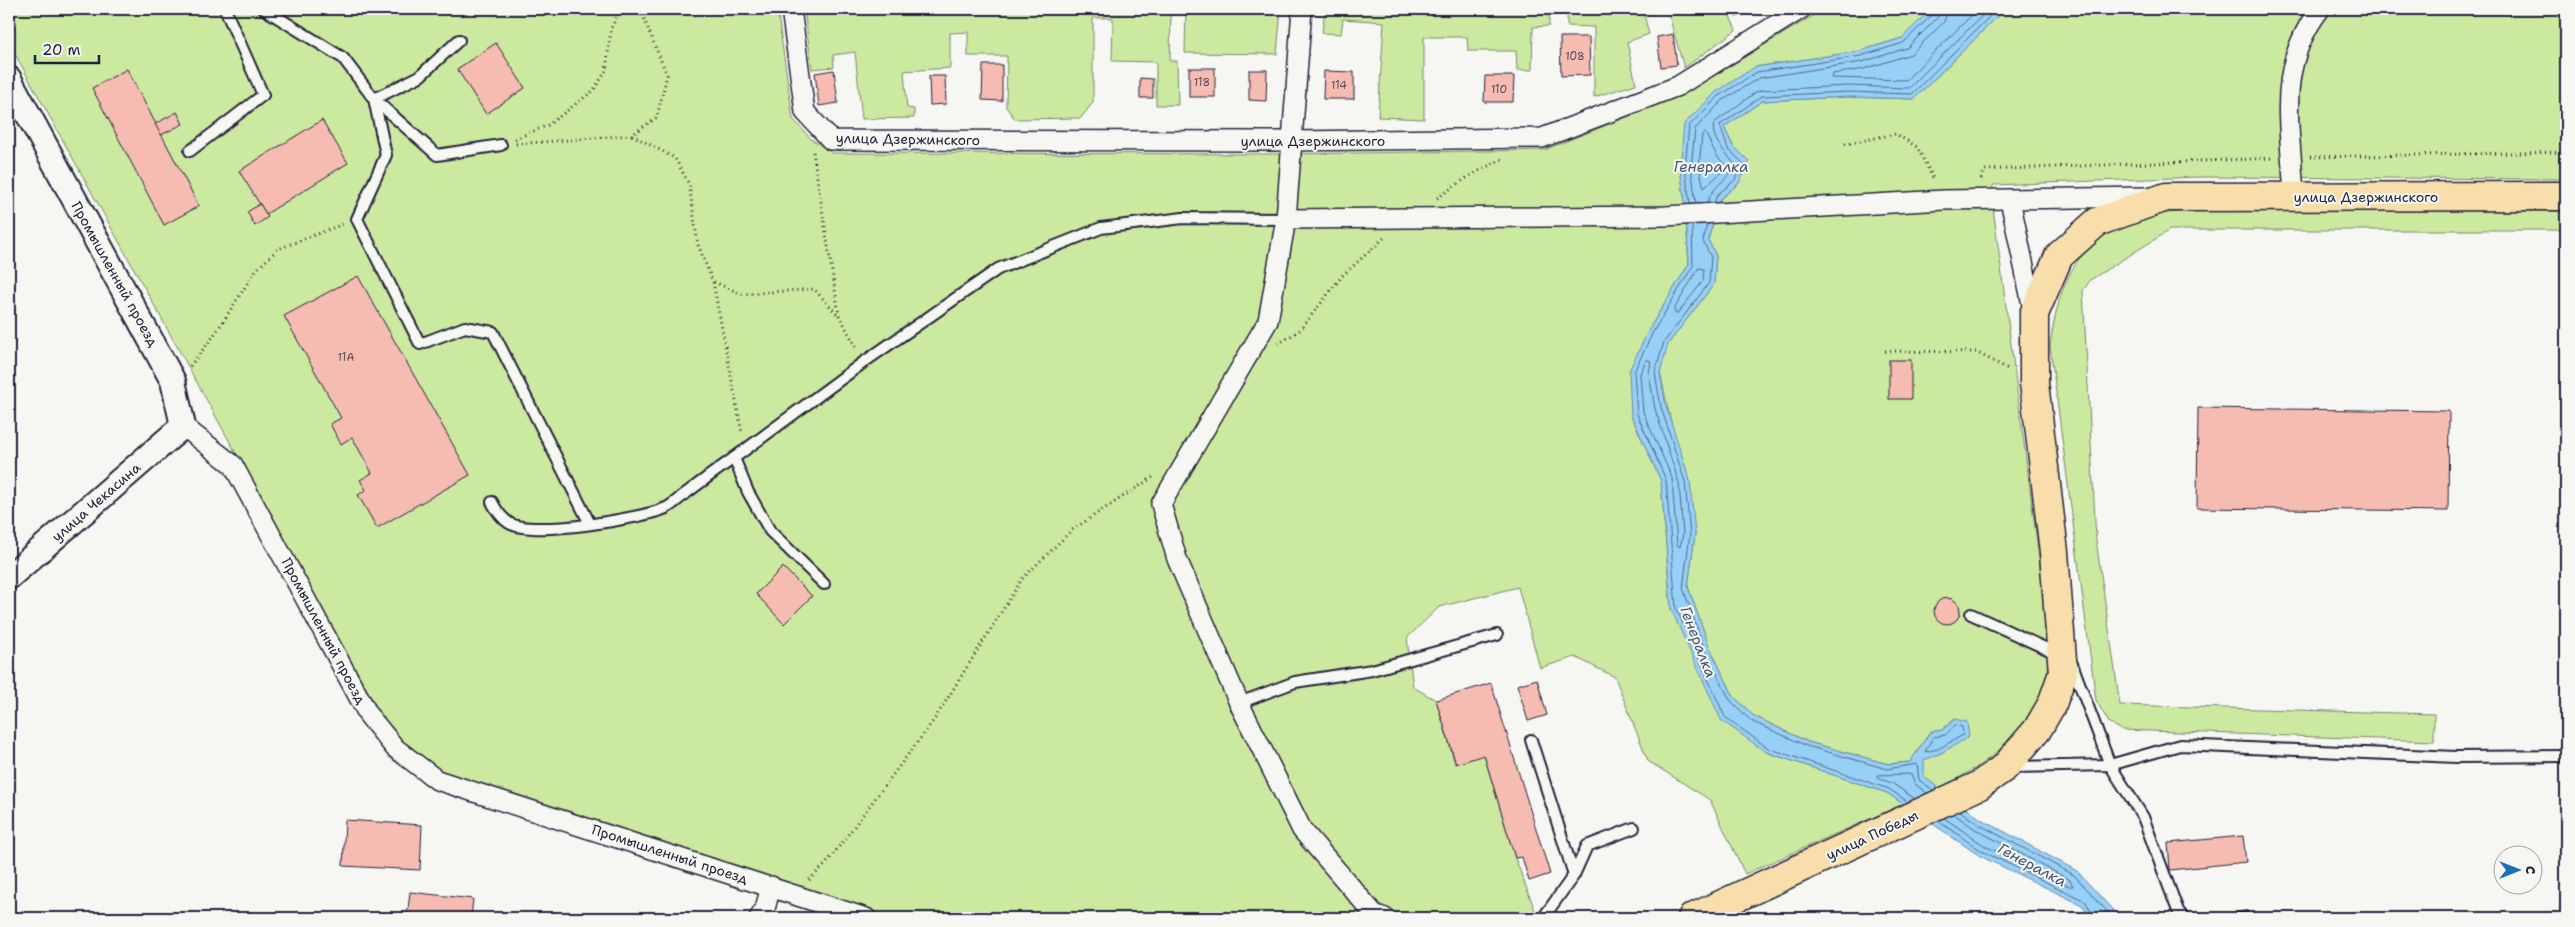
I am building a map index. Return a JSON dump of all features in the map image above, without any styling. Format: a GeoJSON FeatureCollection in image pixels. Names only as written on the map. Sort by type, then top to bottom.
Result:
{"type":"FeatureCollection","features":[{"type":"Feature","properties":{"kind":"main road","name":"улица Дзержинского"},"geometry":{"type":"LineString","coordinates":[[2034,314],[2059,256],[2097,222],[2166,197],[2566,196]]}},
{"type":"Feature","properties":{"kind":"main road","name":"улица Победы"},"geometry":{"type":"LineString","coordinates":[[1692,918],[1978,786],[2005,767],[2037,730],[2052,704],[2063,673],[2063,648],[2034,383],[2034,314]]}},
{"type":"Feature","properties":{"kind":"street","name":"улица Дзержинского"},"geometry":{"type":"LineString","coordinates":[[791,9],[805,112],[831,140],[1292,142],[1542,138],[1678,86],[1801,9]]}},
{"type":"Feature","properties":{"kind":"street"},"geometry":{"type":"LineString","coordinates":[[1302,9],[1286,218],[1268,321],[1161,504],[1177,559],[1239,703],[1302,830],[1374,914],[1385,918]]}},
{"type":"Feature","properties":{"kind":"street"},"geometry":{"type":"LineString","coordinates":[[2294,197],[2287,94],[2292,62],[2310,23],[2320,9]]}},
{"type":"Feature","properties":{"kind":"street","name":"Промышленный проезд"},"geometry":{"type":"LineString","coordinates":[[9,79],[173,381],[182,426],[232,465],[369,716],[395,748],[437,780],[866,918]]}},
{"type":"Feature","properties":{"kind":"street"},"geometry":{"type":"LineString","coordinates":[[1286,218],[1665,216],[1944,200],[2166,197]]}},
{"type":"Feature","properties":{"kind":"street"},"geometry":{"type":"LineString","coordinates":[[2010,200],[2034,314]]}},
{"type":"Feature","properties":{"kind":"street","name":"улица Чекасина"},"geometry":{"type":"LineString","coordinates":[[9,577],[182,426]]}},
{"type":"Feature","properties":{"kind":"street"},"geometry":{"type":"LineString","coordinates":[[759,918],[765,909],[771,886]]}},
{"type":"Feature","properties":{"kind":"lane"},"geometry":{"type":"LineString","coordinates":[[190,151],[263,95],[225,9]]}},
{"type":"Feature","properties":{"kind":"lane"},"geometry":{"type":"LineString","coordinates":[[264,9],[342,58],[374,99],[437,155],[501,146]]}},
{"type":"Feature","properties":{"kind":"lane"},"geometry":{"type":"LineString","coordinates":[[374,99],[420,76],[458,40]]}},
{"type":"Feature","properties":{"kind":"lane"},"geometry":{"type":"LineString","coordinates":[[374,99],[386,155],[358,219],[420,344],[465,327],[493,332],[590,524]]}},
{"type":"Feature","properties":{"kind":"lane"},"geometry":{"type":"LineString","coordinates":[[492,502],[497,511],[510,523],[544,530],[590,524],[666,508],[864,362],[998,269],[1101,228],[1183,218],[1286,218]]}},
{"type":"Feature","properties":{"kind":"lane"},"geometry":{"type":"LineString","coordinates":[[734,458],[748,492],[770,531],[824,584]]}},
{"type":"Feature","properties":{"kind":"lane"},"geometry":{"type":"LineString","coordinates":[[1971,614],[2047,651],[2063,648],[2110,765],[2143,817],[2178,911],[2184,918]]}},
{"type":"Feature","properties":{"kind":"lane"},"geometry":{"type":"LineString","coordinates":[[1239,703],[1295,682],[1372,670],[1497,635]]}},
{"type":"Feature","properties":{"kind":"lane"},"geometry":{"type":"LineString","coordinates":[[1531,740],[1574,875]]}},
{"type":"Feature","properties":{"kind":"lane"},"geometry":{"type":"LineString","coordinates":[[2005,767],[2110,765],[2180,745],[2456,757],[2566,756]]}},
{"type":"Feature","properties":{"kind":"lane"},"geometry":{"type":"LineString","coordinates":[[1543,918],[1574,875],[1588,846],[1634,828]]}},
{"type":"Feature","properties":{"kind":"path"},"geometry":{"type":"LineString","coordinates":[[501,146],[548,125],[593,91],[606,71],[611,28],[621,9]]}},
{"type":"Feature","properties":{"kind":"path"},"geometry":{"type":"LineString","coordinates":[[501,146],[632,135],[657,117],[667,75],[640,9]]}},
{"type":"Feature","properties":{"kind":"path"},"geometry":{"type":"LineString","coordinates":[[1845,144],[1896,134],[1917,147],[1944,200]]}},
{"type":"Feature","properties":{"kind":"path"},"geometry":{"type":"LineString","coordinates":[[632,135],[675,158],[689,184],[698,245],[713,282],[746,450]]}},
{"type":"Feature","properties":{"kind":"path"},"geometry":{"type":"LineString","coordinates":[[813,149],[838,315]]}},
{"type":"Feature","properties":{"kind":"path"},"geometry":{"type":"LineString","coordinates":[[173,381],[188,368],[213,337],[256,270],[278,249],[358,219]]}},
{"type":"Feature","properties":{"kind":"path"},"geometry":{"type":"LineString","coordinates":[[713,282],[742,294],[814,289],[838,315],[864,362]]}},
{"type":"Feature","properties":{"kind":"path"},"geometry":{"type":"LineString","coordinates":[[1885,351],[1976,352],[2034,383]]}},
{"type":"Feature","properties":{"kind":"green space"},"geometry":{"type":"Polygon","coordinates":[[[9,9],[777,9],[793,119],[811,139],[832,153],[1291,154],[1544,150],[1682,95],[1824,9],[1931,9],[1902,38],[1860,51],[1755,67],[1680,168],[1685,202],[1689,264],[1649,329],[1631,415],[1661,481],[1671,609],[1766,752],[1887,793],[1903,804],[1745,874],[1710,800],[1648,761],[1615,677],[1575,657],[1540,668],[1518,587],[1439,607],[1407,638],[1413,687],[1436,700],[1455,764],[1484,755],[1515,858],[1538,918],[894,918],[438,771],[405,748],[381,715],[9,43],[9,9]]]}},
{"type":"Feature","properties":{"kind":"green space"},"geometry":{"type":"Polygon","coordinates":[[[804,9],[1171,9],[1170,61],[1177,61],[1178,105],[1156,105],[1156,62],[1112,61],[1113,18],[1093,18],[1093,102],[1081,118],[1015,119],[1006,107],[1007,56],[968,56],[968,32],[950,33],[950,68],[904,71],[907,108],[914,109],[914,118],[862,119],[855,52],[833,55],[834,67],[812,69],[804,9]]]}},
{"type":"Feature","properties":{"kind":"green space"},"geometry":{"type":"Polygon","coordinates":[[[1186,9],[1281,9],[1277,54],[1185,53],[1186,9]]]}},
{"type":"Feature","properties":{"kind":"green space"},"geometry":{"type":"Polygon","coordinates":[[[1325,9],[1549,9],[1549,26],[1533,27],[1532,70],[1517,70],[1516,51],[1468,51],[1467,37],[1424,37],[1424,119],[1378,117],[1384,22],[1343,19],[1341,34],[1322,33],[1325,9]]]}},
{"type":"Feature","properties":{"kind":"green space"},"geometry":{"type":"Polygon","coordinates":[[[1567,9],[1667,9],[1644,15],[1649,34],[1627,42],[1636,84],[1594,97],[1594,27],[1567,26],[1567,9]]]}},
{"type":"Feature","properties":{"kind":"green space"},"geometry":{"type":"Polygon","coordinates":[[[1667,9],[1727,9],[1736,30],[1684,68],[1667,9]]]}},
{"type":"Feature","properties":{"kind":"green space"},"geometry":{"type":"Polygon","coordinates":[[[2005,9],[2566,9],[2566,179],[2199,177],[1993,185],[1992,200],[2046,611],[2048,665],[2041,692],[2021,728],[1992,756],[1957,779],[1938,788],[1923,777],[1923,760],[1941,753],[1955,719],[1942,730],[1930,732],[1910,762],[1888,764],[1808,742],[1754,716],[1734,697],[1709,646],[1688,587],[1695,534],[1660,372],[1668,344],[1714,284],[1716,256],[1708,240],[1720,199],[1739,183],[1733,146],[1724,127],[1762,101],[1848,97],[1914,99],[2005,9]]]}},
{"type":"Feature","properties":{"kind":"green space"},"geometry":{"type":"Polygon","coordinates":[[[2201,211],[2566,211],[2566,230],[2170,230],[2090,280],[2083,291],[2096,540],[2120,705],[2434,714],[2434,741],[2122,730],[2109,723],[2096,700],[2050,346],[2054,322],[2066,281],[2088,248],[2104,235],[2123,225],[2153,215],[2201,211]]]}},
{"type":"Feature","properties":{"kind":"water","name":"Генералка"},"geometry":{"type":"Polygon","coordinates":[[[1931,9],[2005,9],[1914,99],[1848,97],[1762,101],[1724,127],[1733,146],[1749,161],[1739,183],[1720,199],[1708,240],[1716,256],[1714,284],[1668,344],[1660,373],[1666,406],[1690,481],[1695,534],[1688,587],[1709,646],[1734,697],[1754,716],[1808,742],[1888,764],[1910,762],[1930,732],[1942,730],[1955,719],[1967,722],[1969,737],[1941,753],[1924,760],[1924,777],[1981,819],[2077,871],[2120,918],[2092,918],[2082,905],[1980,856],[1887,793],[1766,752],[1721,720],[1671,609],[1661,481],[1631,415],[1629,371],[1649,329],[1689,264],[1685,202],[1680,168],[1684,124],[1716,92],[1755,67],[1860,51],[1902,38],[1931,9]]]}},
{"type":"Feature","properties":{"kind":"building"},"geometry":{"type":"Polygon","coordinates":[[[1734,9],[1752,9],[1753,11],[1736,17],[1734,9]]]}},
{"type":"Feature","properties":{"kind":"building"},"geometry":{"type":"Polygon","coordinates":[[[1673,34],[1677,65],[1661,67],[1657,37],[1673,34]]]}},
{"type":"Feature","properties":{"kind":"building"},"geometry":{"type":"Polygon","coordinates":[[[1560,37],[1589,37],[1590,75],[1561,76],[1560,37]]]}},
{"type":"Feature","properties":{"kind":"building"},"geometry":{"type":"Polygon","coordinates":[[[496,43],[525,88],[486,114],[457,69],[496,43]]]}},
{"type":"Feature","properties":{"kind":"building"},"geometry":{"type":"Polygon","coordinates":[[[983,65],[1002,65],[1002,101],[982,100],[983,65]]]}},
{"type":"Feature","properties":{"kind":"building"},"geometry":{"type":"Polygon","coordinates":[[[1189,68],[1215,68],[1215,97],[1189,97],[1189,68]]]}},
{"type":"Feature","properties":{"kind":"building"},"geometry":{"type":"Polygon","coordinates":[[[127,69],[199,206],[164,225],[92,88],[127,69]]]}},
{"type":"Feature","properties":{"kind":"building"},"geometry":{"type":"Polygon","coordinates":[[[834,70],[838,103],[819,106],[815,73],[834,70]]]}},
{"type":"Feature","properties":{"kind":"building"},"geometry":{"type":"Polygon","coordinates":[[[1249,70],[1267,70],[1266,101],[1249,100],[1249,70]]]}},
{"type":"Feature","properties":{"kind":"building"},"geometry":{"type":"Polygon","coordinates":[[[1324,71],[1354,72],[1354,99],[1323,99],[1324,71]]]}},
{"type":"Feature","properties":{"kind":"building"},"geometry":{"type":"Polygon","coordinates":[[[929,76],[945,76],[946,104],[930,105],[929,76]]]}},
{"type":"Feature","properties":{"kind":"building"},"geometry":{"type":"Polygon","coordinates":[[[1485,76],[1514,76],[1513,102],[1484,102],[1485,76]]]}},
{"type":"Feature","properties":{"kind":"building"},"geometry":{"type":"Polygon","coordinates":[[[1140,78],[1153,79],[1153,98],[1140,98],[1140,78]]]}},
{"type":"Feature","properties":{"kind":"building"},"geometry":{"type":"Polygon","coordinates":[[[177,112],[183,124],[161,135],[155,124],[177,112]]]}},
{"type":"Feature","properties":{"kind":"building"},"geometry":{"type":"Polygon","coordinates":[[[322,120],[348,163],[266,214],[239,171],[322,120]]]}},
{"type":"Feature","properties":{"kind":"building"},"geometry":{"type":"Polygon","coordinates":[[[260,204],[268,217],[255,226],[247,212],[260,204]]]}},
{"type":"Feature","properties":{"kind":"building"},"geometry":{"type":"Polygon","coordinates":[[[358,276],[470,475],[377,528],[358,495],[366,490],[360,480],[372,473],[352,437],[341,444],[330,424],[341,418],[284,316],[358,276]]]}},
{"type":"Feature","properties":{"kind":"building"},"geometry":{"type":"Polygon","coordinates":[[[1889,360],[1911,360],[1911,399],[1889,399],[1889,360]]]}},
{"type":"Feature","properties":{"kind":"building"},"geometry":{"type":"Polygon","coordinates":[[[2198,408],[2449,411],[2448,511],[2197,508],[2198,408]]]}},
{"type":"Feature","properties":{"kind":"building"},"geometry":{"type":"Polygon","coordinates":[[[783,567],[812,596],[784,624],[756,594],[783,567]]]}},
{"type":"Feature","properties":{"kind":"building"},"geometry":{"type":"Polygon","coordinates":[[[1947,598],[1956,602],[1960,611],[1956,620],[1947,624],[1938,620],[1934,611],[1938,602],[1947,598]]]}},
{"type":"Feature","properties":{"kind":"building"},"geometry":{"type":"Polygon","coordinates":[[[1537,679],[1547,715],[1528,721],[1517,685],[1537,679]]]}},
{"type":"Feature","properties":{"kind":"building"},"geometry":{"type":"Polygon","coordinates":[[[1491,683],[1550,874],[1529,881],[1522,857],[1515,858],[1484,755],[1456,764],[1436,700],[1491,683]]]}},
{"type":"Feature","properties":{"kind":"building"},"geometry":{"type":"Polygon","coordinates":[[[345,820],[422,825],[420,870],[343,866],[345,820]]]}},
{"type":"Feature","properties":{"kind":"building"},"geometry":{"type":"Polygon","coordinates":[[[2243,836],[2246,862],[2170,870],[2168,843],[2243,836]]]}},
{"type":"Feature","properties":{"kind":"building"},"geometry":{"type":"Polygon","coordinates":[[[410,892],[473,899],[471,918],[407,918],[410,892]]]}},
{"type":"Feature","properties":{"kind":"railway"},"geometry":{"type":"LineString","coordinates":[[2224,918],[2246,913]]}}]}
